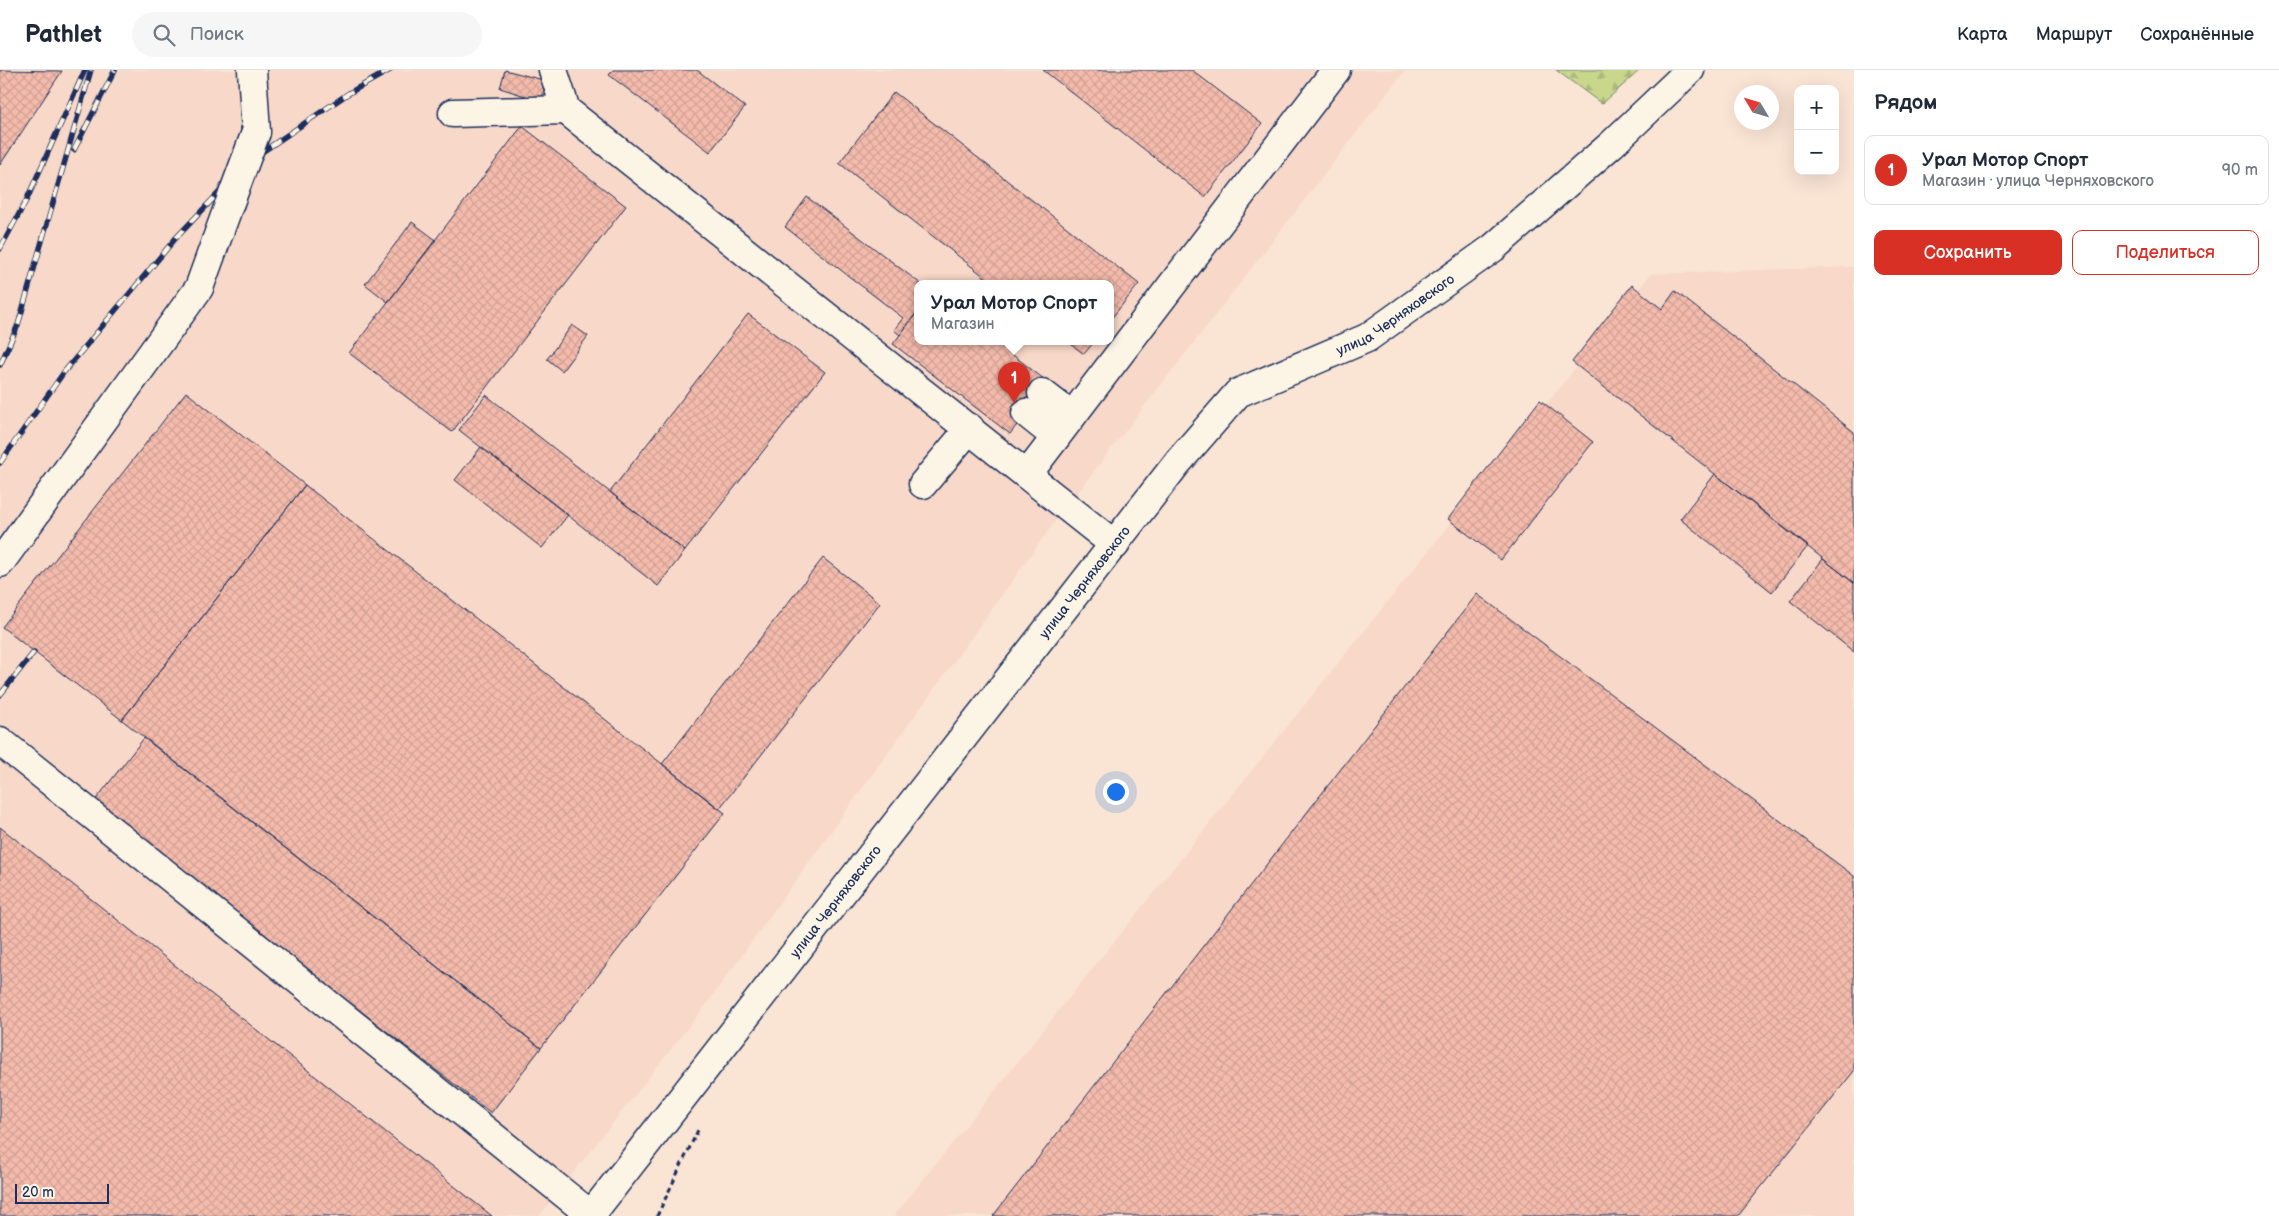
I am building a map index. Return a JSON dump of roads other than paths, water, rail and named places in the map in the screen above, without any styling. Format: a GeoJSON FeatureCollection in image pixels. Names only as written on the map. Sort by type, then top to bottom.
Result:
{"type":"FeatureCollection","features":[{"type":"Feature","properties":{"kind":"street"},"geometry":{"type":"LineString","coordinates":[[0,562],[199,288],[256,132],[252,70]]}},
{"type":"Feature","properties":{"kind":"street"},"geometry":{"type":"LineString","coordinates":[[553,70],[566,110],[970,428],[1115,545]]}},
{"type":"Feature","properties":{"kind":"street"},"geometry":{"type":"LineString","coordinates":[[1027,474],[1336,70]]}},
{"type":"Feature","properties":{"kind":"street","name":"улица Черняховского"},"geometry":{"type":"LineString","coordinates":[[590,1215],[1178,462],[1238,393],[1367,338],[1390,322],[1493,248],[1612,144],[1690,70]]}},
{"type":"Feature","properties":{"kind":"street"},"geometry":{"type":"LineString","coordinates":[[454,113],[566,110]]}},
{"type":"Feature","properties":{"kind":"street"},"geometry":{"type":"LineString","coordinates":[[1034,403],[1064,426]]}},
{"type":"Feature","properties":{"kind":"street"},"geometry":{"type":"LineString","coordinates":[[924,484],[970,428]]}},
{"type":"Feature","properties":{"kind":"street"},"geometry":{"type":"LineString","coordinates":[[0,741],[590,1215]]}},
{"type":"Feature","properties":{"kind":"railway"},"geometry":{"type":"LineString","coordinates":[[0,249],[27,199],[85,70]]}},
{"type":"Feature","properties":{"kind":"railway"},"geometry":{"type":"LineString","coordinates":[[0,365],[18,325],[91,70]]}},
{"type":"Feature","properties":{"kind":"railway"},"geometry":{"type":"LineString","coordinates":[[74,150],[115,70]]}},
{"type":"Feature","properties":{"kind":"railway"},"geometry":{"type":"LineString","coordinates":[[0,463],[64,372],[175,239],[249,161],[349,93],[390,70]]}},
{"type":"Feature","properties":{"kind":"railway"},"geometry":{"type":"LineString","coordinates":[[0,695],[34,652]]}},
{"type":"Feature","properties":{"kind":"place","name":"Урал Мотор Спорт"},"geometry":{"type":"Point","coordinates":[1014,403]}}]}
